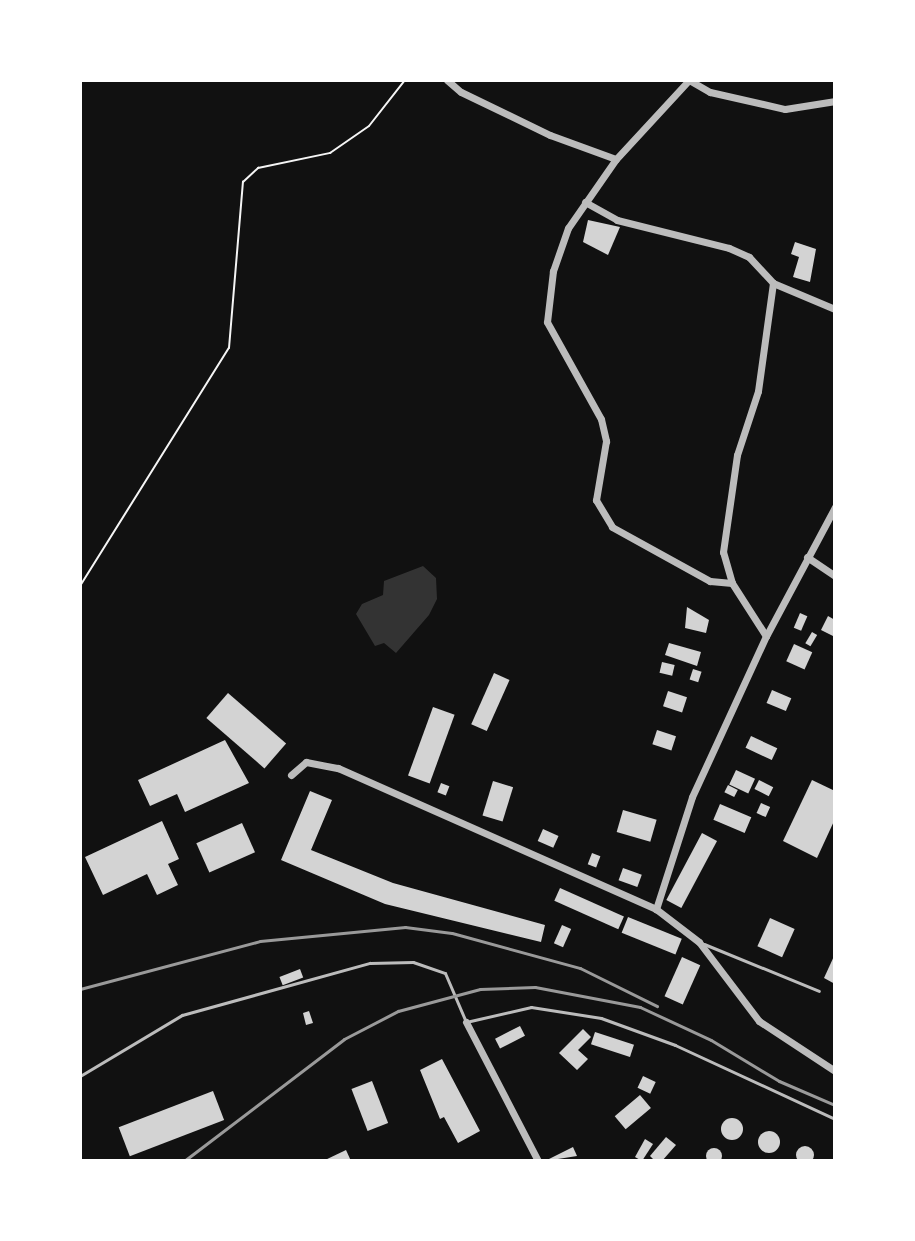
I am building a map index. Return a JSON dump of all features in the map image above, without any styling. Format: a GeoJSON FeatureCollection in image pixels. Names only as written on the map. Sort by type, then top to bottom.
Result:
{"type":"FeatureCollection","features":[{"type":"Feature","properties":{"kind":"street"},"geometry":{"type":"LineString","coordinates":[[447,80],[461,92],[550,135],[616,159]]}},
{"type":"Feature","properties":{"kind":"street"},"geometry":{"type":"LineString","coordinates":[[732,583],[710,581],[667,561],[612,527],[596,500],[606,441],[601,419],[547,322],[553,271],[568,228],[585,202],[616,159],[689,80],[710,92],[785,109],[835,101]]}},
{"type":"Feature","properties":{"kind":"street"},"geometry":{"type":"LineString","coordinates":[[585,202],[617,220],[729,248],[749,257],[773,283],[835,309]]}},
{"type":"Feature","properties":{"kind":"street"},"geometry":{"type":"LineString","coordinates":[[766,636],[732,583],[723,552],[724,527],[737,455],[758,391],[773,283]]}},
{"type":"Feature","properties":{"kind":"street"},"geometry":{"type":"LineString","coordinates":[[656,909],[692,797],[766,636],[835,507]]}},
{"type":"Feature","properties":{"kind":"street"},"geometry":{"type":"LineString","coordinates":[[807,557],[835,576]]}},
{"type":"Feature","properties":{"kind":"street"},"geometry":{"type":"LineString","coordinates":[[291,775],[306,762],[338,768],[656,909],[699,942],[759,1021],[835,1071]]}},
{"type":"Feature","properties":{"kind":"street"},"geometry":{"type":"LineString","coordinates":[[466,1022],[538,1161]]}},
{"type":"Feature","properties":{"kind":"lane"},"geometry":{"type":"LineString","coordinates":[[699,942],[819,991]]}},
{"type":"Feature","properties":{"kind":"lane"},"geometry":{"type":"LineString","coordinates":[[80,1076],[182,1015],[370,963],[413,962],[445,973],[466,1022],[531,1007],[601,1018],[714,1061],[835,1119]]}},
{"type":"Feature","properties":{"kind":"path"},"geometry":{"type":"LineString","coordinates":[[80,586],[229,348],[243,182],[258,168],[330,153],[369,126],[405,80]]}},
{"type":"Feature","properties":{"kind":"shaded area"},"geometry":{"type":"Polygon","coordinates":[[[423,566],[436,578],[437,599],[429,615],[396,653],[384,643],[375,646],[356,614],[362,604],[383,595],[384,581],[423,566]]]}},
{"type":"Feature","properties":{"kind":"building"},"geometry":{"type":"Polygon","coordinates":[[[588,220],[620,227],[608,255],[583,242],[588,220]]]}},
{"type":"Feature","properties":{"kind":"building"},"geometry":{"type":"Polygon","coordinates":[[[795,242],[816,249],[810,282],[793,277],[799,257],[791,254],[795,242]]]}},
{"type":"Feature","properties":{"kind":"building"},"geometry":{"type":"Polygon","coordinates":[[[687,607],[709,620],[706,633],[685,628],[687,607]]]}},
{"type":"Feature","properties":{"kind":"building"},"geometry":{"type":"Polygon","coordinates":[[[800,613],[807,616],[801,631],[794,628],[800,613]]]}},
{"type":"Feature","properties":{"kind":"building"},"geometry":{"type":"Polygon","coordinates":[[[828,616],[835,620],[835,637],[821,630],[828,616]]]}},
{"type":"Feature","properties":{"kind":"building"},"geometry":{"type":"Polygon","coordinates":[[[812,632],[817,635],[810,646],[805,643],[812,632]]]}},
{"type":"Feature","properties":{"kind":"building"},"geometry":{"type":"Polygon","coordinates":[[[669,643],[701,652],[697,666],[665,655],[669,643]]]}},
{"type":"Feature","properties":{"kind":"building"},"geometry":{"type":"Polygon","coordinates":[[[794,644],[812,652],[805,669],[786,661],[794,644]]]}},
{"type":"Feature","properties":{"kind":"building"},"geometry":{"type":"Polygon","coordinates":[[[662,662],[675,665],[672,676],[660,673],[662,662]]]}},
{"type":"Feature","properties":{"kind":"building"},"geometry":{"type":"Polygon","coordinates":[[[693,669],[702,672],[698,682],[690,679],[693,669]]]}},
{"type":"Feature","properties":{"kind":"building"},"geometry":{"type":"Polygon","coordinates":[[[494,673],[510,680],[487,731],[471,724],[494,673]]]}},
{"type":"Feature","properties":{"kind":"building"},"geometry":{"type":"Polygon","coordinates":[[[772,690],[791,698],[786,711],[767,703],[772,690]]]}},
{"type":"Feature","properties":{"kind":"building"},"geometry":{"type":"Polygon","coordinates":[[[668,691],[687,697],[682,712],[663,706],[668,691]]]}},
{"type":"Feature","properties":{"kind":"building"},"geometry":{"type":"Polygon","coordinates":[[[228,693],[286,744],[264,768],[206,718],[228,693]]]}},
{"type":"Feature","properties":{"kind":"building"},"geometry":{"type":"Polygon","coordinates":[[[433,707],[455,715],[430,783],[408,776],[433,707]]]}},
{"type":"Feature","properties":{"kind":"building"},"geometry":{"type":"Polygon","coordinates":[[[657,730],[676,736],[671,750],[652,744],[657,730]]]}},
{"type":"Feature","properties":{"kind":"building"},"geometry":{"type":"Polygon","coordinates":[[[751,736],[777,748],[772,760],[746,748],[751,736]]]}},
{"type":"Feature","properties":{"kind":"building"},"geometry":{"type":"Polygon","coordinates":[[[225,740],[249,783],[185,812],[177,794],[150,806],[138,780],[225,740]]]}},
{"type":"Feature","properties":{"kind":"building"},"geometry":{"type":"Polygon","coordinates":[[[736,770],[755,779],[748,793],[729,785],[736,770]]]}},
{"type":"Feature","properties":{"kind":"building"},"geometry":{"type":"Polygon","coordinates":[[[759,780],[773,787],[769,796],[754,789],[759,780]]]}},
{"type":"Feature","properties":{"kind":"building"},"geometry":{"type":"Polygon","coordinates":[[[812,780],[835,791],[835,819],[817,858],[783,841],[812,780]]]}},
{"type":"Feature","properties":{"kind":"building"},"geometry":{"type":"Polygon","coordinates":[[[493,781],[513,787],[503,822],[482,815],[493,781]]]}},
{"type":"Feature","properties":{"kind":"building"},"geometry":{"type":"Polygon","coordinates":[[[441,783],[449,786],[446,796],[437,792],[441,783]]]}},
{"type":"Feature","properties":{"kind":"building"},"geometry":{"type":"Polygon","coordinates":[[[728,785],[738,790],[734,797],[724,792],[728,785]]]}},
{"type":"Feature","properties":{"kind":"building"},"geometry":{"type":"Polygon","coordinates":[[[310,791],[332,800],[311,850],[393,883],[545,925],[541,942],[385,904],[281,860],[310,791]]]}},
{"type":"Feature","properties":{"kind":"building"},"geometry":{"type":"Polygon","coordinates":[[[761,803],[770,807],[766,817],[757,813],[761,803]]]}},
{"type":"Feature","properties":{"kind":"building"},"geometry":{"type":"Polygon","coordinates":[[[720,804],[751,817],[745,833],[713,820],[720,804]]]}},
{"type":"Feature","properties":{"kind":"building"},"geometry":{"type":"Polygon","coordinates":[[[623,810],[657,820],[650,842],[617,832],[623,810]]]}},
{"type":"Feature","properties":{"kind":"building"},"geometry":{"type":"Polygon","coordinates":[[[162,821],[179,859],[168,864],[178,885],[157,895],[147,874],[103,895],[85,857],[162,821]]]}},
{"type":"Feature","properties":{"kind":"building"},"geometry":{"type":"Polygon","coordinates":[[[242,823],[255,852],[209,873],[196,843],[242,823]]]}},
{"type":"Feature","properties":{"kind":"building"},"geometry":{"type":"Polygon","coordinates":[[[543,829],[559,836],[553,848],[538,841],[543,829]]]}},
{"type":"Feature","properties":{"kind":"building"},"geometry":{"type":"Polygon","coordinates":[[[702,833],[717,841],[681,908],[666,900],[702,833]]]}},
{"type":"Feature","properties":{"kind":"building"},"geometry":{"type":"Polygon","coordinates":[[[592,853],[600,856],[596,867],[588,864],[592,853]]]}},
{"type":"Feature","properties":{"kind":"building"},"geometry":{"type":"Polygon","coordinates":[[[623,868],[642,875],[637,887],[619,880],[623,868]]]}},
{"type":"Feature","properties":{"kind":"building"},"geometry":{"type":"Polygon","coordinates":[[[560,888],[624,916],[618,929],[554,901],[560,888]]]}},
{"type":"Feature","properties":{"kind":"building"},"geometry":{"type":"Polygon","coordinates":[[[628,917],[682,939],[675,954],[622,933],[628,917]]]}},
{"type":"Feature","properties":{"kind":"building"},"geometry":{"type":"Polygon","coordinates":[[[770,918],[795,929],[782,957],[757,946],[770,918]]]}},
{"type":"Feature","properties":{"kind":"building"},"geometry":{"type":"Polygon","coordinates":[[[562,925],[571,929],[563,947],[554,943],[562,925]]]}},
{"type":"Feature","properties":{"kind":"building"},"geometry":{"type":"Polygon","coordinates":[[[835,954],[835,984],[824,978],[835,954]]]}},
{"type":"Feature","properties":{"kind":"building"},"geometry":{"type":"Polygon","coordinates":[[[682,957],[700,965],[683,1004],[665,996],[682,957]]]}},
{"type":"Feature","properties":{"kind":"building"},"geometry":{"type":"Polygon","coordinates":[[[300,969],[303,977],[283,985],[279,977],[300,969]]]}},
{"type":"Feature","properties":{"kind":"building"},"geometry":{"type":"Polygon","coordinates":[[[309,1011],[313,1023],[306,1025],[303,1013],[309,1011]]]}},
{"type":"Feature","properties":{"kind":"building"},"geometry":{"type":"Polygon","coordinates":[[[520,1026],[525,1036],[500,1049],[495,1039],[520,1026]]]}},
{"type":"Feature","properties":{"kind":"building"},"geometry":{"type":"Polygon","coordinates":[[[583,1029],[591,1037],[578,1050],[588,1059],[577,1070],[559,1053],[583,1029]]]}},
{"type":"Feature","properties":{"kind":"building"},"geometry":{"type":"Polygon","coordinates":[[[595,1032],[634,1045],[630,1057],[591,1044],[595,1032]]]}},
{"type":"Feature","properties":{"kind":"building"},"geometry":{"type":"Polygon","coordinates":[[[442,1059],[480,1131],[458,1143],[444,1117],[440,1119],[420,1070],[442,1059]]]}},
{"type":"Feature","properties":{"kind":"building"},"geometry":{"type":"Polygon","coordinates":[[[643,1076],[656,1082],[650,1094],[638,1088],[643,1076]]]}},
{"type":"Feature","properties":{"kind":"building"},"geometry":{"type":"Polygon","coordinates":[[[372,1081],[388,1123],[368,1131],[351,1089],[372,1081]]]}},
{"type":"Feature","properties":{"kind":"building"},"geometry":{"type":"Polygon","coordinates":[[[213,1091],[224,1120],[130,1156],[119,1127],[213,1091]]]}},
{"type":"Feature","properties":{"kind":"building"},"geometry":{"type":"Polygon","coordinates":[[[640,1095],[651,1108],[626,1129],[615,1116],[640,1095]]]}},
{"type":"Feature","properties":{"kind":"building"},"geometry":{"type":"Polygon","coordinates":[[[732,1118],[740,1121],[743,1129],[740,1137],[732,1140],[724,1137],[721,1129],[724,1121],[732,1118]]]}},
{"type":"Feature","properties":{"kind":"building"},"geometry":{"type":"Polygon","coordinates":[[[769,1131],[777,1134],[780,1142],[777,1150],[769,1153],[761,1150],[758,1142],[761,1134],[769,1131]]]}},
{"type":"Feature","properties":{"kind":"building"},"geometry":{"type":"Polygon","coordinates":[[[666,1137],[676,1145],[662,1161],[655,1161],[650,1156],[666,1137]]]}},
{"type":"Feature","properties":{"kind":"building"},"geometry":{"type":"Polygon","coordinates":[[[645,1139],[653,1144],[642,1161],[635,1157],[645,1139]]]}},
{"type":"Feature","properties":{"kind":"building"},"geometry":{"type":"Polygon","coordinates":[[[805,1146],[814,1155],[805,1164],[796,1155],[805,1146]]]}},
{"type":"Feature","properties":{"kind":"building"},"geometry":{"type":"Polygon","coordinates":[[[573,1147],[577,1156],[545,1161],[573,1147]]]}},
{"type":"Feature","properties":{"kind":"building"},"geometry":{"type":"Polygon","coordinates":[[[714,1148],[720,1150],[720,1162],[714,1164],[708,1162],[706,1156],[708,1150],[714,1148]]]}},
{"type":"Feature","properties":{"kind":"building"},"geometry":{"type":"Polygon","coordinates":[[[346,1150],[351,1161],[323,1161],[346,1150]]]}},
{"type":"Feature","properties":{"kind":"railway"},"geometry":{"type":"LineString","coordinates":[[80,989],[260,941],[405,927],[452,933],[580,968],[657,1006]]}},
{"type":"Feature","properties":{"kind":"railway"},"geometry":{"type":"LineString","coordinates":[[184,1161],[344,1039],[398,1011],[480,989],[535,987],[640,1007],[711,1040],[779,1081],[835,1105]]}}]}
